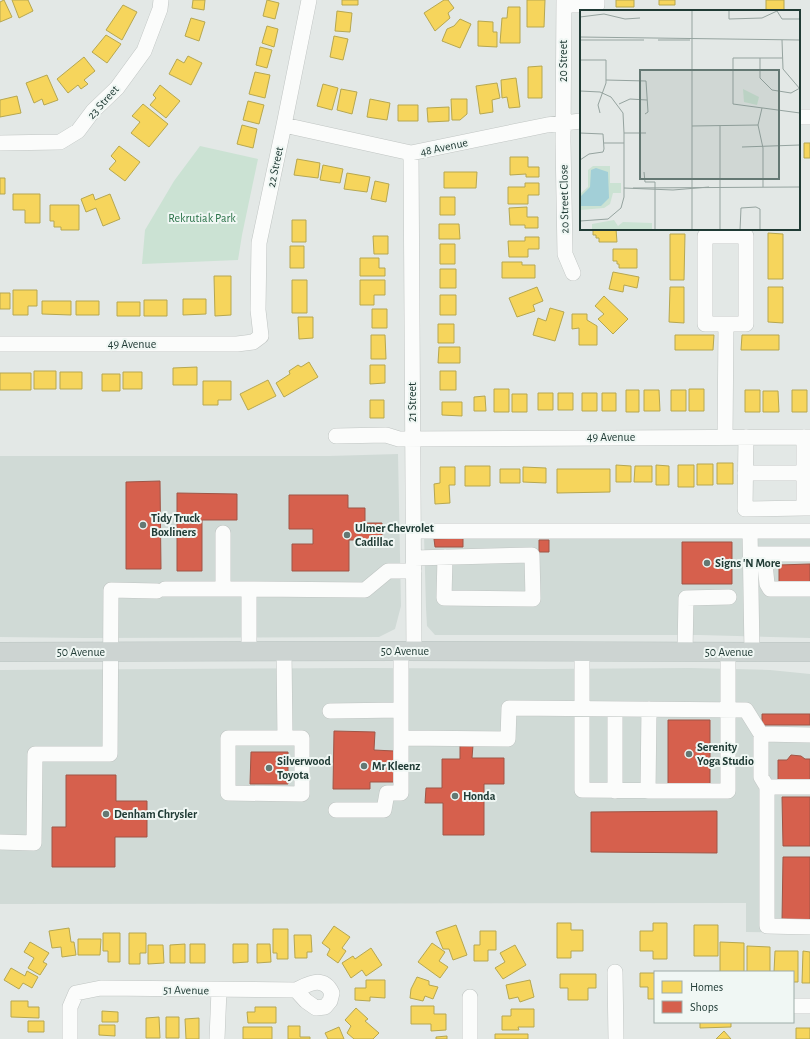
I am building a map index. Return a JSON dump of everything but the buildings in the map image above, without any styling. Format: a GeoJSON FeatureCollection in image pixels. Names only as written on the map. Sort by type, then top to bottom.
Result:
{"type":"FeatureCollection","features":[{"type":"Feature","properties":{"kind":"main road","name":"50 Avenue"},"geometry":{"type":"LineString","coordinates":[[0,652],[810,652]]}},
{"type":"Feature","properties":{"kind":"street","name":"23 Street"},"geometry":{"type":"LineString","coordinates":[[0,143],[60,142],[78,131],[94,111],[117,88],[144,51],[160,9],[161,0]]}},
{"type":"Feature","properties":{"kind":"street","name":"22 Street"},"geometry":{"type":"LineString","coordinates":[[261,336],[258,310],[259,243],[309,0]]}},
{"type":"Feature","properties":{"kind":"street"},"geometry":{"type":"LineString","coordinates":[[564,2],[597,5],[597,0]]}},
{"type":"Feature","properties":{"kind":"street","name":"20 Street"},"geometry":{"type":"LineString","coordinates":[[563,122],[564,2]]}},
{"type":"Feature","properties":{"kind":"street","name":"48 Avenue"},"geometry":{"type":"LineString","coordinates":[[284,125],[411,153],[563,122],[580,121]]}},
{"type":"Feature","properties":{"kind":"street","name":"20 Street Close"},"geometry":{"type":"LineString","coordinates":[[563,122],[565,254],[573,273]]}},
{"type":"Feature","properties":{"kind":"street","name":"21 Street"},"geometry":{"type":"LineString","coordinates":[[336,810],[384,810],[387,793],[401,793],[401,710],[408,651],[414,564],[411,153]]}},
{"type":"Feature","properties":{"kind":"street"},"geometry":{"type":"LineString","coordinates":[[705,236],[746,236],[746,324],[726,324],[705,324],[705,236]]}},
{"type":"Feature","properties":{"kind":"street"},"geometry":{"type":"LineString","coordinates":[[725,437],[726,324]]}},
{"type":"Feature","properties":{"kind":"street","name":"49 Avenue"},"geometry":{"type":"LineString","coordinates":[[0,344],[237,344],[253,342],[261,336]]}},
{"type":"Feature","properties":{"kind":"street","name":"49 Avenue"},"geometry":{"type":"LineString","coordinates":[[336,436],[386,435],[399,439],[807,437]]}},
{"type":"Feature","properties":{"kind":"street"},"geometry":{"type":"LineString","coordinates":[[746,437],[746,509],[807,508],[804,473],[807,437]]}},
{"type":"Feature","properties":{"kind":"street"},"geometry":{"type":"LineString","coordinates":[[746,473],[804,473]]}},
{"type":"Feature","properties":{"kind":"street"},"geometry":{"type":"LineString","coordinates":[[413,531],[810,531]]}},
{"type":"Feature","properties":{"kind":"street"},"geometry":{"type":"LineString","coordinates":[[750,531],[767,584],[770,589],[810,589]]}},
{"type":"Feature","properties":{"kind":"street"},"geometry":{"type":"LineString","coordinates":[[223,533],[223,589]]}},
{"type":"Feature","properties":{"kind":"street"},"geometry":{"type":"LineString","coordinates":[[757,554],[810,554]]}},
{"type":"Feature","properties":{"kind":"street"},"geometry":{"type":"LineString","coordinates":[[752,652],[751,596],[757,554]]}},
{"type":"Feature","properties":{"kind":"street"},"geometry":{"type":"LineString","coordinates":[[0,842],[34,843],[35,754],[110,754],[110,590],[365,590],[388,571],[444,557],[532,555],[533,599],[444,598],[444,557]]}},
{"type":"Feature","properties":{"kind":"street"},"geometry":{"type":"LineString","coordinates":[[249,589],[249,651]]}},
{"type":"Feature","properties":{"kind":"street"},"geometry":{"type":"LineString","coordinates":[[751,596],[810,597]]}},
{"type":"Feature","properties":{"kind":"street"},"geometry":{"type":"LineString","coordinates":[[685,652],[686,598],[729,597]]}},
{"type":"Feature","properties":{"kind":"street"},"geometry":{"type":"LineString","coordinates":[[284,651],[285,738]]}},
{"type":"Feature","properties":{"kind":"street"},"geometry":{"type":"LineString","coordinates":[[582,651],[582,790],[648,791],[728,791],[728,652]]}},
{"type":"Feature","properties":{"kind":"street"},"geometry":{"type":"LineString","coordinates":[[401,738],[508,739],[508,708],[746,710],[761,734],[761,777],[767,787],[767,926],[810,927]]}},
{"type":"Feature","properties":{"kind":"street"},"geometry":{"type":"LineString","coordinates":[[615,709],[615,790]]}},
{"type":"Feature","properties":{"kind":"street"},"geometry":{"type":"LineString","coordinates":[[648,791],[649,709]]}},
{"type":"Feature","properties":{"kind":"street"},"geometry":{"type":"LineString","coordinates":[[330,710],[401,710]]}},
{"type":"Feature","properties":{"kind":"street"},"geometry":{"type":"LineString","coordinates":[[761,734],[810,735]]}},
{"type":"Feature","properties":{"kind":"street"},"geometry":{"type":"LineString","coordinates":[[228,738],[285,738],[302,738],[302,794],[228,794],[228,738]]}},
{"type":"Feature","properties":{"kind":"street"},"geometry":{"type":"LineString","coordinates":[[767,787],[810,787]]}},
{"type":"Feature","properties":{"kind":"street"},"geometry":{"type":"LineString","coordinates":[[616,972],[616,1039]]}},
{"type":"Feature","properties":{"kind":"street","name":"51 Avenue"},"geometry":{"type":"LineString","coordinates":[[70,1039],[70,1007],[76,993],[101,988],[296,990]]}},
{"type":"Feature","properties":{"kind":"street"},"geometry":{"type":"LineString","coordinates":[[217,1039],[219,990]]}},
{"type":"Feature","properties":{"kind":"street"},"geometry":{"type":"LineString","coordinates":[[470,996],[470,1039]]}},
{"type":"Feature","properties":{"kind":"street"},"geometry":{"type":"LineString","coordinates":[[794,1006],[810,1006]]}},
{"type":"Feature","properties":{"kind":"shaded area"},"geometry":{"type":"Polygon","coordinates":[[[398,454],[401,606],[395,629],[379,637],[0,637],[0,456],[329,456],[398,454]]]}},
{"type":"Feature","properties":{"kind":"shaded area"},"geometry":{"type":"Polygon","coordinates":[[[424,535],[810,535],[810,638],[700,635],[435,635],[427,626],[424,535]]]}},
{"type":"Feature","properties":{"kind":"shaded area"},"geometry":{"type":"Polygon","coordinates":[[[691,668],[770,670],[810,674],[810,933],[746,932],[746,903],[0,904],[0,670],[691,668]]]}},
{"type":"Feature","properties":{"kind":"green space","name":"Rekrutiak Park"},"geometry":{"type":"Polygon","coordinates":[[[200,146],[258,159],[238,260],[142,264],[145,230],[174,181],[200,146]]]}},
{"type":"Feature","properties":{"kind":"place","name":"Tidy Truck Boxliners"},"geometry":{"type":"Point","coordinates":[143,525]}},
{"type":"Feature","properties":{"kind":"place","name":"Ulmer Chevrolet Cadillac"},"geometry":{"type":"Point","coordinates":[347,535]}},
{"type":"Feature","properties":{"kind":"place","name":"Signs 'N More"},"geometry":{"type":"Point","coordinates":[707,563]}},
{"type":"Feature","properties":{"kind":"place","name":"Serenity Yoga Studio"},"geometry":{"type":"Point","coordinates":[689,754]}},
{"type":"Feature","properties":{"kind":"place","name":"Mr Kleenz"},"geometry":{"type":"Point","coordinates":[364,766]}},
{"type":"Feature","properties":{"kind":"place","name":"Silverwood Toyota"},"geometry":{"type":"Point","coordinates":[269,768]}},
{"type":"Feature","properties":{"kind":"place","name":"Honda"},"geometry":{"type":"Point","coordinates":[455,796]}},
{"type":"Feature","properties":{"kind":"place","name":"Denham Chrysler"},"geometry":{"type":"Point","coordinates":[106,814]}}]}
